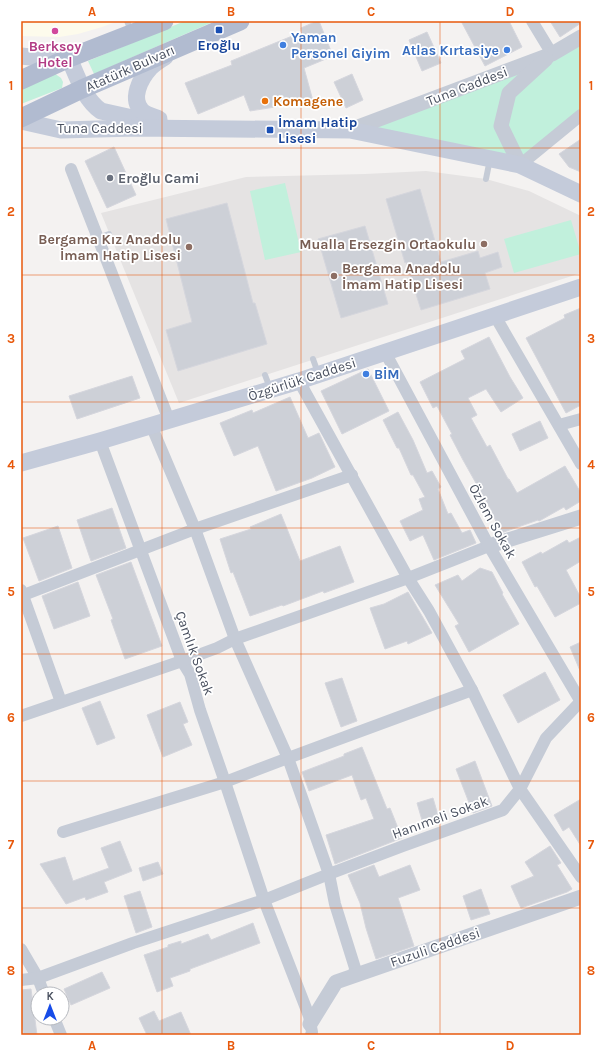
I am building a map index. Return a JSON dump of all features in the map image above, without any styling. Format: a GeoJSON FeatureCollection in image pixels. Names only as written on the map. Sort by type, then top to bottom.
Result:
{"type":"FeatureCollection","features":[{"type":"Feature","properties":{"kind":"main road","name":"Atatürk Bulvarı"},"geometry":{"type":"LineString","coordinates":[[21,80],[130,28],[164,21]]}},
{"type":"Feature","properties":{"kind":"main road","name":"Atatürk Bulvarı"},"geometry":{"type":"LineString","coordinates":[[21,118],[82,89],[240,21]]}},
{"type":"Feature","properties":{"kind":"main road"},"geometry":{"type":"LineString","coordinates":[[176,48],[150,68],[140,82],[137,101],[142,111],[179,129]]}},
{"type":"Feature","properties":{"kind":"main road"},"geometry":{"type":"LineString","coordinates":[[21,56],[40,58],[69,58]]}},
{"type":"Feature","properties":{"kind":"main road","name":"Tuna Caddesi"},"geometry":{"type":"LineString","coordinates":[[69,58],[82,89],[91,102],[101,111],[179,129]]}},
{"type":"Feature","properties":{"kind":"main road","name":"Tuna Caddesi"},"geometry":{"type":"LineString","coordinates":[[21,121],[61,130],[135,128],[350,130],[520,164],[580,192]]}},
{"type":"Feature","properties":{"kind":"main road","name":"Özgürlük Caddesi"},"geometry":{"type":"LineString","coordinates":[[21,463],[151,426],[268,382],[299,381],[316,367],[385,352],[581,287]]}},
{"type":"Feature","properties":{"kind":"street"},"geometry":{"type":"LineString","coordinates":[[532,21],[552,54],[509,93],[501,126],[520,164],[581,115]]}},
{"type":"Feature","properties":{"kind":"street","name":"Tuna Caddesi"},"geometry":{"type":"LineString","coordinates":[[350,130],[552,54],[581,37]]}},
{"type":"Feature","properties":{"kind":"street"},"geometry":{"type":"LineString","coordinates":[[71,169],[104,236],[169,420]]}},
{"type":"Feature","properties":{"kind":"street"},"geometry":{"type":"LineString","coordinates":[[495,316],[581,464]]}},
{"type":"Feature","properties":{"kind":"street","name":"Özlem Sokak"},"geometry":{"type":"LineString","coordinates":[[385,352],[489,546],[581,702]]}},
{"type":"Feature","properties":{"kind":"street"},"geometry":{"type":"LineString","coordinates":[[299,381],[472,690],[520,789],[581,877]]}},
{"type":"Feature","properties":{"kind":"street"},"geometry":{"type":"LineString","coordinates":[[559,425],[581,419]]}},
{"type":"Feature","properties":{"kind":"street"},"geometry":{"type":"LineString","coordinates":[[151,426],[195,529],[235,639],[288,758],[328,874],[335,904],[355,968],[354,976]]}},
{"type":"Feature","properties":{"kind":"street","name":"Çamlık Sokak"},"geometry":{"type":"LineString","coordinates":[[100,441],[182,661],[190,674],[200,710],[264,900],[309,1016],[311,1030]]}},
{"type":"Feature","properties":{"kind":"street"},"geometry":{"type":"LineString","coordinates":[[61,702],[22,594],[195,529],[352,474]]}},
{"type":"Feature","properties":{"kind":"street"},"geometry":{"type":"LineString","coordinates":[[21,716],[182,661],[217,648],[235,639],[408,578],[489,546],[581,517]]}},
{"type":"Feature","properties":{"kind":"street"},"geometry":{"type":"LineString","coordinates":[[63,832],[225,782],[472,690]]}},
{"type":"Feature","properties":{"kind":"street","name":"Hanımeli Sokak"},"geometry":{"type":"LineString","coordinates":[[21,980],[38,978],[133,943],[264,900],[328,874],[503,810],[520,789],[546,738],[581,702]]}},
{"type":"Feature","properties":{"kind":"street","name":"Fuzuli Caddesi"},"geometry":{"type":"LineString","coordinates":[[311,1030],[336,982],[581,897]]}},
{"type":"Feature","properties":{"kind":"street"},"geometry":{"type":"LineString","coordinates":[[21,948],[41,986]]}},
{"type":"Feature","properties":{"kind":"lane"},"geometry":{"type":"LineString","coordinates":[[486,179],[490,158]]}},
{"type":"Feature","properties":{"kind":"shaded area","name":"Berksoy Hotel"},"geometry":{"type":"Polygon","coordinates":[[[21,21],[118,21],[78,34],[59,37],[21,36],[21,21]]]}},
{"type":"Feature","properties":{"kind":"shaded area"},"geometry":{"type":"Polygon","coordinates":[[[426,171],[486,179],[529,191],[581,216],[581,273],[179,403],[101,213],[246,177],[426,171]]]}},
{"type":"Feature","properties":{"kind":"green space"},"geometry":{"type":"Polygon","coordinates":[[[185,21],[215,21],[94,74],[88,61],[185,21]]]}},
{"type":"Feature","properties":{"kind":"green space"},"geometry":{"type":"Polygon","coordinates":[[[581,37],[581,115],[520,165],[350,130],[581,37]]]}},
{"type":"Feature","properties":{"kind":"green space"},"geometry":{"type":"Polygon","coordinates":[[[54,73],[61,78],[63,82],[62,88],[21,104],[21,86],[54,73]]]}},
{"type":"Feature","properties":{"kind":"green space"},"geometry":{"type":"Polygon","coordinates":[[[285,183],[301,252],[265,260],[250,191],[285,183]]]}},
{"type":"Feature","properties":{"kind":"green space"},"geometry":{"type":"Polygon","coordinates":[[[571,220],[581,254],[514,273],[504,239],[571,220]]]}},
{"type":"Feature","properties":{"kind":"building"},"geometry":{"type":"Polygon","coordinates":[[[319,21],[333,56],[304,68],[313,101],[250,111],[244,95],[198,114],[185,83],[232,65],[231,61],[302,32],[301,28],[319,21]]]}},
{"type":"Feature","properties":{"kind":"building"},"geometry":{"type":"Polygon","coordinates":[[[461,21],[509,21],[522,47],[485,66],[461,21]]]}},
{"type":"Feature","properties":{"kind":"building"},"geometry":{"type":"Polygon","coordinates":[[[550,21],[581,21],[581,23],[560,37],[550,21]]]}},
{"type":"Feature","properties":{"kind":"building"},"geometry":{"type":"Polygon","coordinates":[[[427,32],[441,63],[422,71],[409,40],[427,32]]]}},
{"type":"Feature","properties":{"kind":"building"},"geometry":{"type":"Polygon","coordinates":[[[352,74],[363,100],[346,108],[334,82],[352,74]]]}},
{"type":"Feature","properties":{"kind":"building"},"geometry":{"type":"Polygon","coordinates":[[[581,139],[581,172],[569,167],[559,154],[581,139]]]}},
{"type":"Feature","properties":{"kind":"building","name":"Eroğlu Cami"},"geometry":{"type":"Polygon","coordinates":[[[114,147],[136,195],[107,208],[85,161],[114,147]]]}},
{"type":"Feature","properties":{"kind":"building"},"geometry":{"type":"Polygon","coordinates":[[[420,189],[441,262],[478,251],[480,258],[498,252],[502,267],[485,273],[490,289],[421,310],[386,199],[420,189]]]}},
{"type":"Feature","properties":{"kind":"building"},"geometry":{"type":"Polygon","coordinates":[[[227,203],[253,303],[255,303],[267,344],[178,371],[166,330],[192,322],[166,219],[227,203]]]}},
{"type":"Feature","properties":{"kind":"building"},"geometry":{"type":"Polygon","coordinates":[[[365,226],[388,304],[341,318],[318,239],[365,226]]]}},
{"type":"Feature","properties":{"kind":"building"},"geometry":{"type":"Polygon","coordinates":[[[581,308],[581,405],[566,413],[526,338],[565,318],[564,315],[581,308]]]}},
{"type":"Feature","properties":{"kind":"building"},"geometry":{"type":"Polygon","coordinates":[[[489,337],[523,398],[501,412],[486,389],[468,398],[477,415],[471,418],[487,447],[490,445],[517,493],[565,466],[581,493],[581,501],[566,510],[564,507],[539,521],[538,520],[501,533],[491,510],[450,435],[452,434],[437,406],[433,408],[420,382],[465,359],[461,351],[489,337]]]}},
{"type":"Feature","properties":{"kind":"building"},"geometry":{"type":"Polygon","coordinates":[[[368,369],[389,411],[342,434],[321,391],[368,369]]]}},
{"type":"Feature","properties":{"kind":"building"},"geometry":{"type":"Polygon","coordinates":[[[132,376],[140,398],[77,419],[69,396],[132,376]]]}},
{"type":"Feature","properties":{"kind":"building"},"geometry":{"type":"Polygon","coordinates":[[[290,397],[308,438],[319,433],[335,467],[312,478],[276,491],[258,446],[234,456],[220,423],[252,410],[253,413],[290,397]]]}},
{"type":"Feature","properties":{"kind":"building"},"geometry":{"type":"Polygon","coordinates":[[[398,412],[413,440],[427,473],[432,471],[441,487],[438,489],[448,514],[451,513],[462,533],[470,530],[476,543],[434,560],[423,535],[410,541],[400,521],[423,510],[419,499],[425,497],[413,475],[411,475],[399,448],[397,448],[383,420],[398,412]]]}},
{"type":"Feature","properties":{"kind":"building"},"geometry":{"type":"Polygon","coordinates":[[[540,421],[548,438],[520,451],[512,434],[540,421]]]}},
{"type":"Feature","properties":{"kind":"building"},"geometry":{"type":"Polygon","coordinates":[[[112,508],[126,548],[91,561],[77,520],[112,508]]]}},
{"type":"Feature","properties":{"kind":"building"},"geometry":{"type":"Polygon","coordinates":[[[281,514],[300,561],[340,546],[354,582],[250,616],[233,572],[231,573],[220,539],[251,529],[250,527],[281,514]]]}},
{"type":"Feature","properties":{"kind":"building"},"geometry":{"type":"Polygon","coordinates":[[[58,526],[72,568],[39,581],[23,538],[58,526]]]}},
{"type":"Feature","properties":{"kind":"building"},"geometry":{"type":"Polygon","coordinates":[[[581,537],[581,561],[566,570],[581,598],[581,603],[555,617],[537,586],[535,587],[522,562],[541,552],[542,554],[567,540],[569,543],[581,537]]]}},
{"type":"Feature","properties":{"kind":"building"},"geometry":{"type":"Polygon","coordinates":[[[131,562],[162,646],[125,659],[111,620],[113,619],[96,575],[131,562]]]}},
{"type":"Feature","properties":{"kind":"building"},"geometry":{"type":"Polygon","coordinates":[[[480,568],[492,572],[503,593],[502,594],[519,624],[469,652],[455,626],[459,624],[435,585],[458,575],[462,581],[480,568]]]}},
{"type":"Feature","properties":{"kind":"building"},"geometry":{"type":"Polygon","coordinates":[[[78,582],[90,616],[54,629],[42,596],[78,582]]]}},
{"type":"Feature","properties":{"kind":"building"},"geometry":{"type":"Polygon","coordinates":[[[408,592],[432,633],[408,644],[407,641],[385,649],[370,608],[384,604],[408,592]]]}},
{"type":"Feature","properties":{"kind":"building"},"geometry":{"type":"Polygon","coordinates":[[[581,642],[581,673],[570,647],[581,642]]]}},
{"type":"Feature","properties":{"kind":"building"},"geometry":{"type":"Polygon","coordinates":[[[545,672],[560,700],[518,723],[503,695],[545,672]]]}},
{"type":"Feature","properties":{"kind":"building"},"geometry":{"type":"Polygon","coordinates":[[[342,678],[357,721],[341,727],[325,683],[342,678]]]}},
{"type":"Feature","properties":{"kind":"building"},"geometry":{"type":"Polygon","coordinates":[[[100,701],[115,738],[97,745],[82,708],[100,701]]]}},
{"type":"Feature","properties":{"kind":"building"},"geometry":{"type":"Polygon","coordinates":[[[180,702],[188,722],[183,724],[192,745],[163,757],[147,715],[180,702]]]}},
{"type":"Feature","properties":{"kind":"building"},"geometry":{"type":"Polygon","coordinates":[[[362,747],[387,809],[390,808],[402,838],[335,864],[326,835],[374,819],[366,798],[361,800],[352,775],[309,791],[302,772],[344,756],[344,754],[362,747]]]}},
{"type":"Feature","properties":{"kind":"building"},"geometry":{"type":"Polygon","coordinates":[[[475,761],[492,806],[473,813],[456,769],[475,761]]]}},
{"type":"Feature","properties":{"kind":"building"},"geometry":{"type":"Polygon","coordinates":[[[433,798],[440,822],[424,827],[417,803],[433,798]]]}},
{"type":"Feature","properties":{"kind":"building"},"geometry":{"type":"Polygon","coordinates":[[[581,799],[581,846],[569,827],[563,831],[554,815],[581,799]]]}},
{"type":"Feature","properties":{"kind":"building"},"geometry":{"type":"Polygon","coordinates":[[[120,841],[132,871],[104,882],[108,892],[86,900],[85,897],[66,904],[40,864],[65,857],[73,881],[109,868],[101,848],[120,841]]]}},
{"type":"Feature","properties":{"kind":"building"},"geometry":{"type":"Polygon","coordinates":[[[550,846],[561,863],[557,865],[572,889],[521,908],[511,886],[534,876],[525,862],[550,846]]]}},
{"type":"Feature","properties":{"kind":"building"},"geometry":{"type":"Polygon","coordinates":[[[158,862],[163,874],[143,881],[139,868],[158,862]]]}},
{"type":"Feature","properties":{"kind":"building"},"geometry":{"type":"Polygon","coordinates":[[[374,865],[379,877],[410,865],[420,890],[398,898],[414,946],[376,959],[360,903],[348,875],[374,865]]]}},
{"type":"Feature","properties":{"kind":"building"},"geometry":{"type":"Polygon","coordinates":[[[481,889],[490,914],[471,920],[463,896],[481,889]]]}},
{"type":"Feature","properties":{"kind":"building"},"geometry":{"type":"Polygon","coordinates":[[[140,891],[152,927],[136,933],[124,896],[140,891]]]}},
{"type":"Feature","properties":{"kind":"building"},"geometry":{"type":"Polygon","coordinates":[[[253,923],[260,943],[170,978],[173,986],[157,992],[144,955],[168,947],[168,945],[181,941],[181,944],[208,934],[211,940],[253,923]]]}},
{"type":"Feature","properties":{"kind":"building"},"geometry":{"type":"Polygon","coordinates":[[[102,972],[110,988],[71,1005],[70,986],[102,972]]]}},
{"type":"Feature","properties":{"kind":"building"},"geometry":{"type":"Polygon","coordinates":[[[30,989],[30,1026],[36,1026],[37,1035],[24,1035],[21,1022],[21,990],[30,989]]]}},
{"type":"Feature","properties":{"kind":"building"},"geometry":{"type":"Polygon","coordinates":[[[154,1011],[159,1021],[181,1012],[191,1035],[147,1035],[139,1018],[154,1011]]]}},
{"type":"Feature","properties":{"kind":"place","name":"Eroğlu"},"geometry":{"type":"Point","coordinates":[219,30]}},
{"type":"Feature","properties":{"kind":"place","name":"Berksoy Hotel"},"geometry":{"type":"Point","coordinates":[55,31]}},
{"type":"Feature","properties":{"kind":"place","name":"Yaman Personel Giyim"},"geometry":{"type":"Point","coordinates":[283,45]}},
{"type":"Feature","properties":{"kind":"place","name":"Atlas Kırtasiye"},"geometry":{"type":"Point","coordinates":[507,50]}},
{"type":"Feature","properties":{"kind":"place","name":"Komagene"},"geometry":{"type":"Point","coordinates":[265,101]}},
{"type":"Feature","properties":{"kind":"place","name":"İmam Hatip Lisesi"},"geometry":{"type":"Point","coordinates":[270,130]}},
{"type":"Feature","properties":{"kind":"place","name":"Eroğlu Cami"},"geometry":{"type":"Point","coordinates":[110,178]}},
{"type":"Feature","properties":{"kind":"place","name":"Mualla Ersezgin Ortaokulu"},"geometry":{"type":"Point","coordinates":[484,244]}},
{"type":"Feature","properties":{"kind":"place","name":"Bergama Kız Anadolu İmam Hatip Lisesi"},"geometry":{"type":"Point","coordinates":[189,247]}},
{"type":"Feature","properties":{"kind":"place","name":"Bergama Anadolu İmam Hatip Lisesi"},"geometry":{"type":"Point","coordinates":[334,276]}},
{"type":"Feature","properties":{"kind":"place","name":"BİM"},"geometry":{"type":"Point","coordinates":[366,374]}}]}
